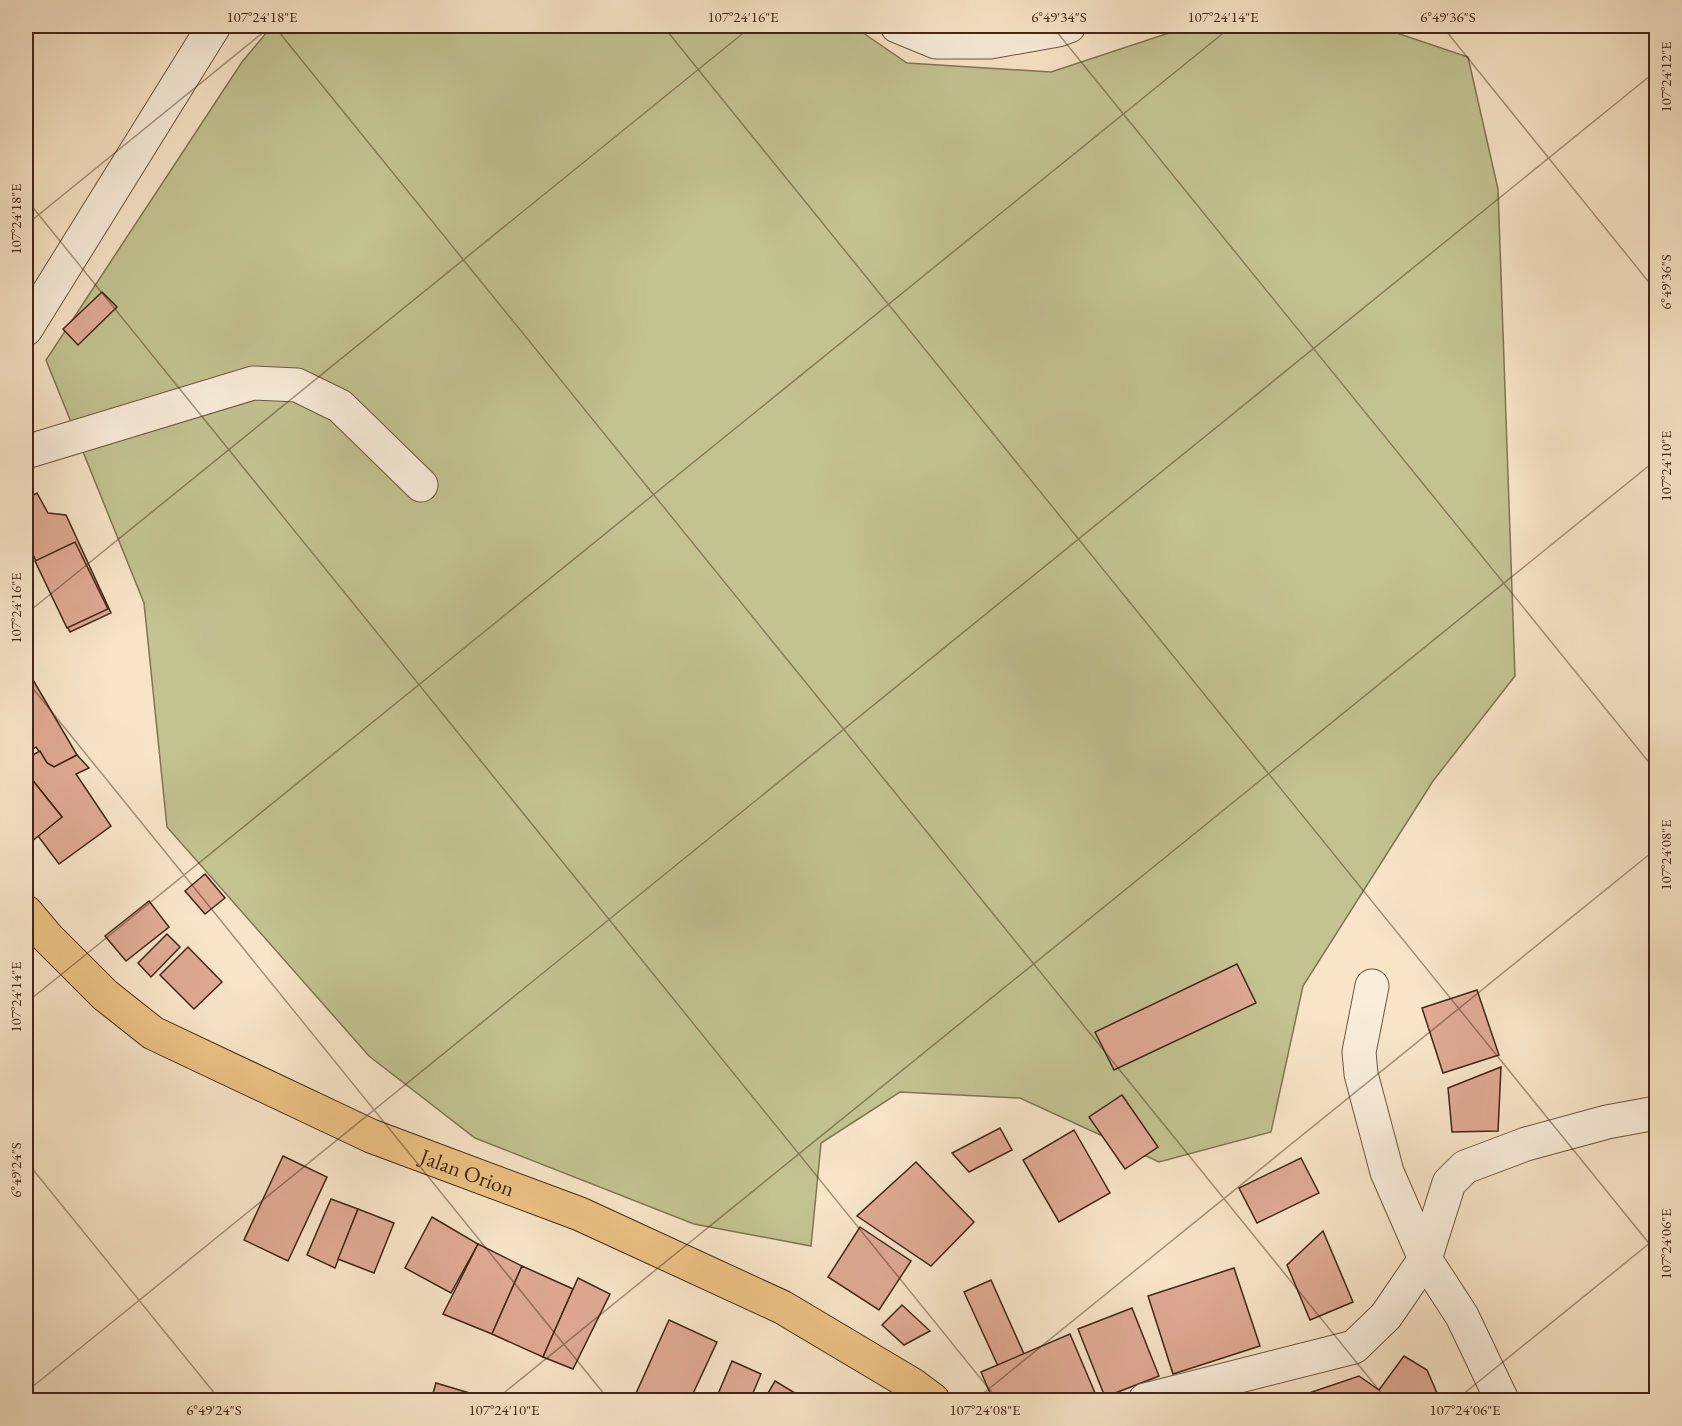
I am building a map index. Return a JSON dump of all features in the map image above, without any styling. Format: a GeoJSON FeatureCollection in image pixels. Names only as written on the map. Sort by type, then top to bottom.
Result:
{"type":"FeatureCollection","features":[{"type":"Feature","properties":{"kind":"highway","name":"Jalan Orion"},"geometry":{"type":"LineString","coordinates":[[26,912],[48,938],[105,995],[153,1033],[371,1136],[579,1214],[782,1307],[913,1385],[933,1401]]}},
{"type":"Feature","properties":{"kind":"street"},"geometry":{"type":"LineString","coordinates":[[26,329],[214,26]]}},
{"type":"Feature","properties":{"kind":"street"},"geometry":{"type":"LineString","coordinates":[[897,26],[936,42],[990,42],[1069,26]]}},
{"type":"Feature","properties":{"kind":"street"},"geometry":{"type":"LineString","coordinates":[[26,452],[253,383],[297,385],[340,406],[421,485]]}},
{"type":"Feature","properties":{"kind":"street"},"geometry":{"type":"LineString","coordinates":[[1372,986],[1359,1052],[1361,1074],[1387,1172],[1425,1259],[1462,1316],[1502,1401]]}},
{"type":"Feature","properties":{"kind":"street"},"geometry":{"type":"LineString","coordinates":[[1145,1401],[1354,1347],[1386,1316],[1425,1259],[1449,1183],[1465,1167],[1526,1144],[1607,1122],[1656,1113]]}},
{"type":"Feature","properties":{"kind":"green space"},"geometry":{"type":"Polygon","coordinates":[[[272,26],[853,26],[907,63],[1051,72],[1190,26],[1376,26],[1468,57],[1498,189],[1515,676],[1433,781],[1303,986],[1271,1132],[1159,1162],[1020,1098],[900,1092],[821,1143],[811,1246],[694,1224],[475,1138],[369,1056],[167,827],[144,603],[46,360],[242,62],[272,26]]]}},
{"type":"Feature","properties":{"kind":"building"},"geometry":{"type":"Polygon","coordinates":[[[102,292],[117,307],[78,345],[63,329],[102,292]]]}},
{"type":"Feature","properties":{"kind":"building"},"geometry":{"type":"Polygon","coordinates":[[[37,493],[48,513],[66,515],[111,613],[70,632],[26,540],[26,499],[37,493]]]}},
{"type":"Feature","properties":{"kind":"building"},"geometry":{"type":"Polygon","coordinates":[[[75,542],[108,609],[67,628],[35,561],[75,542]]]}},
{"type":"Feature","properties":{"kind":"building"},"geometry":{"type":"Polygon","coordinates":[[[26,668],[77,755],[54,767],[47,763],[36,747],[26,754],[26,716],[33,712],[26,698],[26,668]]]}},
{"type":"Feature","properties":{"kind":"building"},"geometry":{"type":"Polygon","coordinates":[[[26,698],[33,712],[26,716],[26,698]]]}},
{"type":"Feature","properties":{"kind":"building"},"geometry":{"type":"Polygon","coordinates":[[[40,751],[47,763],[54,767],[77,755],[89,768],[76,774],[111,826],[59,864],[38,836],[62,817],[26,772],[26,754],[29,757],[40,751]]]}},
{"type":"Feature","properties":{"kind":"building"},"geometry":{"type":"Polygon","coordinates":[[[26,772],[62,817],[26,846],[26,772]]]}},
{"type":"Feature","properties":{"kind":"building"},"geometry":{"type":"Polygon","coordinates":[[[205,874],[225,898],[205,914],[185,891],[205,874]]]}},
{"type":"Feature","properties":{"kind":"building"},"geometry":{"type":"Polygon","coordinates":[[[149,901],[169,927],[126,961],[105,936],[149,901]]]}},
{"type":"Feature","properties":{"kind":"building"},"geometry":{"type":"Polygon","coordinates":[[[167,934],[180,947],[151,977],[138,963],[167,934]]]}},
{"type":"Feature","properties":{"kind":"building"},"geometry":{"type":"Polygon","coordinates":[[[188,947],[222,982],[194,1009],[160,975],[188,947]]]}},
{"type":"Feature","properties":{"kind":"building"},"geometry":{"type":"Polygon","coordinates":[[[1237,964],[1256,1003],[1114,1070],[1095,1032],[1237,964]]]}},
{"type":"Feature","properties":{"kind":"building"},"geometry":{"type":"Polygon","coordinates":[[[1477,990],[1499,1055],[1443,1073],[1422,1008],[1477,990]]]}},
{"type":"Feature","properties":{"kind":"building"},"geometry":{"type":"Polygon","coordinates":[[[1501,1067],[1498,1131],[1452,1132],[1448,1088],[1501,1067]]]}},
{"type":"Feature","properties":{"kind":"building"},"geometry":{"type":"Polygon","coordinates":[[[1122,1095],[1158,1147],[1125,1169],[1089,1117],[1122,1095]]]}},
{"type":"Feature","properties":{"kind":"building"},"geometry":{"type":"Polygon","coordinates":[[[1000,1128],[1012,1150],[969,1172],[952,1153],[1000,1128]]]}},
{"type":"Feature","properties":{"kind":"building"},"geometry":{"type":"Polygon","coordinates":[[[1074,1130],[1110,1193],[1059,1222],[1023,1160],[1074,1130]]]}},
{"type":"Feature","properties":{"kind":"building"},"geometry":{"type":"Polygon","coordinates":[[[283,1156],[327,1177],[288,1261],[244,1240],[283,1156]]]}},
{"type":"Feature","properties":{"kind":"building"},"geometry":{"type":"Polygon","coordinates":[[[1301,1158],[1319,1193],[1257,1223],[1239,1188],[1301,1158]]]}},
{"type":"Feature","properties":{"kind":"building"},"geometry":{"type":"Polygon","coordinates":[[[916,1162],[974,1222],[931,1266],[857,1216],[916,1162]]]}},
{"type":"Feature","properties":{"kind":"building"},"geometry":{"type":"Polygon","coordinates":[[[331,1199],[358,1209],[335,1268],[307,1255],[331,1199]]]}},
{"type":"Feature","properties":{"kind":"building"},"geometry":{"type":"Polygon","coordinates":[[[358,1209],[394,1223],[374,1273],[338,1259],[358,1209]]]}},
{"type":"Feature","properties":{"kind":"building"},"geometry":{"type":"Polygon","coordinates":[[[432,1217],[478,1244],[451,1293],[405,1268],[432,1217]]]}},
{"type":"Feature","properties":{"kind":"building"},"geometry":{"type":"Polygon","coordinates":[[[860,1227],[911,1261],[879,1310],[828,1277],[860,1227]]]}},
{"type":"Feature","properties":{"kind":"building"},"geometry":{"type":"Polygon","coordinates":[[[1323,1231],[1353,1302],[1310,1320],[1287,1265],[1323,1231]]]}},
{"type":"Feature","properties":{"kind":"building"},"geometry":{"type":"Polygon","coordinates":[[[478,1244],[522,1266],[492,1334],[443,1314],[478,1244]]]}},
{"type":"Feature","properties":{"kind":"building"},"geometry":{"type":"Polygon","coordinates":[[[522,1266],[573,1289],[543,1357],[492,1334],[522,1266]]]}},
{"type":"Feature","properties":{"kind":"building"},"geometry":{"type":"Polygon","coordinates":[[[1234,1268],[1260,1346],[1173,1374],[1148,1296],[1234,1268]]]}},
{"type":"Feature","properties":{"kind":"building"},"geometry":{"type":"Polygon","coordinates":[[[578,1278],[610,1294],[573,1369],[543,1357],[578,1278]]]}},
{"type":"Feature","properties":{"kind":"building"},"geometry":{"type":"Polygon","coordinates":[[[991,1280],[1024,1354],[998,1366],[964,1292],[991,1280]]]}},
{"type":"Feature","properties":{"kind":"building"},"geometry":{"type":"Polygon","coordinates":[[[902,1305],[930,1331],[904,1345],[882,1325],[902,1305]]]}},
{"type":"Feature","properties":{"kind":"building"},"geometry":{"type":"Polygon","coordinates":[[[1132,1308],[1159,1376],[1105,1397],[1078,1329],[1132,1308]]]}},
{"type":"Feature","properties":{"kind":"building"},"geometry":{"type":"Polygon","coordinates":[[[669,1320],[717,1342],[690,1400],[633,1400],[669,1320]]]}},
{"type":"Feature","properties":{"kind":"building"},"geometry":{"type":"Polygon","coordinates":[[[1070,1334],[1098,1400],[993,1400],[981,1372],[1070,1334]]]}},
{"type":"Feature","properties":{"kind":"building"},"geometry":{"type":"Polygon","coordinates":[[[1404,1356],[1427,1370],[1440,1400],[1310,1400],[1309,1393],[1359,1376],[1379,1390],[1404,1356]]]}},
{"type":"Feature","properties":{"kind":"building"},"geometry":{"type":"Polygon","coordinates":[[[732,1361],[761,1374],[750,1400],[732,1400],[718,1394],[732,1361]]]}},
{"type":"Feature","properties":{"kind":"building"},"geometry":{"type":"Polygon","coordinates":[[[775,1381],[800,1396],[798,1400],[764,1400],[775,1381]]]}},
{"type":"Feature","properties":{"kind":"building"},"geometry":{"type":"Polygon","coordinates":[[[436,1383],[483,1397],[482,1400],[431,1400],[436,1383]]]}}]}
